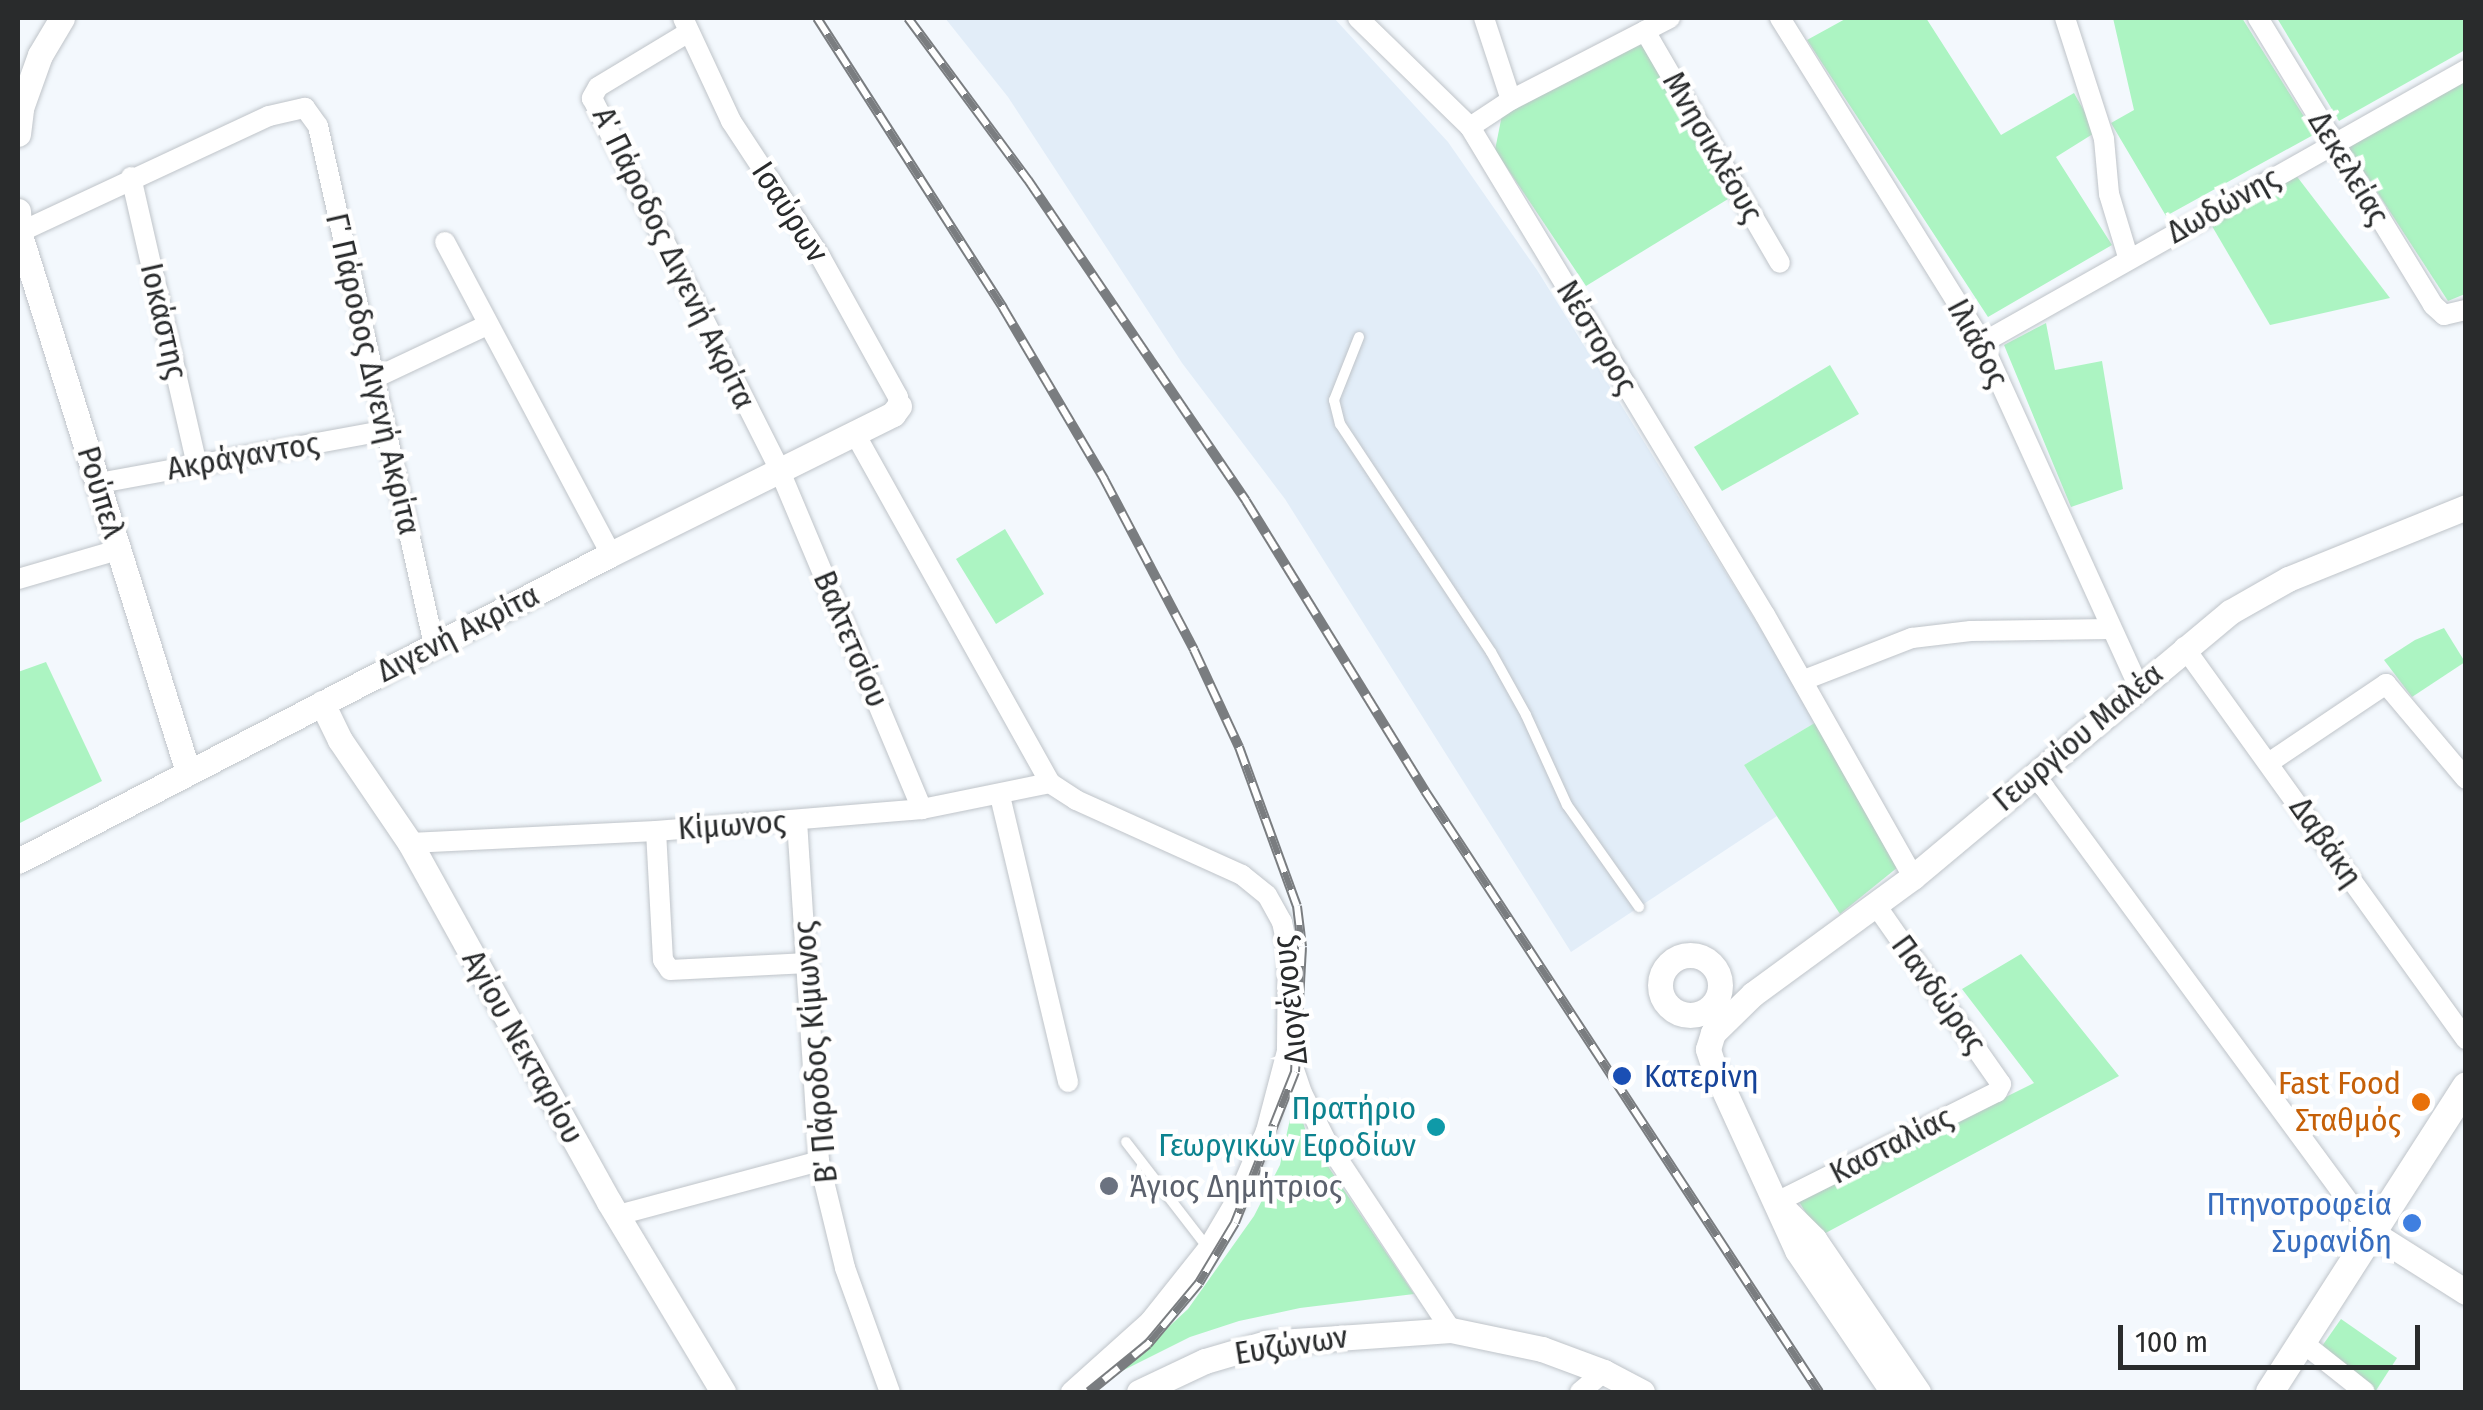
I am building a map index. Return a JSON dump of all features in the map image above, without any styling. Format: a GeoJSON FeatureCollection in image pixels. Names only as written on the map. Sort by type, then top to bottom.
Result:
{"type":"FeatureCollection","features":[{"type":"Feature","properties":{"kind":"main road"},"geometry":{"type":"LineString","coordinates":[[2270,1392],[2466,1086]]}},
{"type":"Feature","properties":{"kind":"street"},"geometry":{"type":"LineString","coordinates":[[18,134],[21,108],[40,54],[62,18]]}},
{"type":"Feature","properties":{"kind":"street","name":"Νέστορος"},"geometry":{"type":"LineString","coordinates":[[1358,18],[1470,127],[1804,680],[1913,877]]}},
{"type":"Feature","properties":{"kind":"street"},"geometry":{"type":"LineString","coordinates":[[1484,18],[1511,100]]}},
{"type":"Feature","properties":{"kind":"street"},"geometry":{"type":"LineString","coordinates":[[1470,127],[1511,100],[1670,18]]}},
{"type":"Feature","properties":{"kind":"street","name":"Ιλιάδος"},"geometry":{"type":"LineString","coordinates":[[1780,18],[1982,343],[2139,687]]}},
{"type":"Feature","properties":{"kind":"street"},"geometry":{"type":"LineString","coordinates":[[2065,18],[2104,138],[2109,194],[2128,257]]}},
{"type":"Feature","properties":{"kind":"street","name":"Δεκελείας"},"geometry":{"type":"LineString","coordinates":[[2258,18],[2433,305],[2444,315],[2466,310]]}},
{"type":"Feature","properties":{"kind":"street","name":"Ισαύρων"},"geometry":{"type":"LineString","coordinates":[[686,25],[731,121],[821,258],[898,397],[899,406]]}},
{"type":"Feature","properties":{"kind":"street","name":"Α΄ Πάροδος Διγενή Ακρίτα"},"geometry":{"type":"LineString","coordinates":[[686,25],[598,87],[592,98],[779,469]]}},
{"type":"Feature","properties":{"kind":"street","name":"Μνησικλέους"},"geometry":{"type":"LineString","coordinates":[[1645,31],[1780,262]]}},
{"type":"Feature","properties":{"kind":"street","name":"Δωδώνης"},"geometry":{"type":"LineString","coordinates":[[1982,343],[2128,257],[2466,70]]}},
{"type":"Feature","properties":{"kind":"street","name":"Γ΄ Πάροδος Διγενή Ακρίτα"},"geometry":{"type":"LineString","coordinates":[[130,178],[269,116],[305,108],[318,126],[434,645]]}},
{"type":"Feature","properties":{"kind":"street"},"geometry":{"type":"LineString","coordinates":[[18,233],[130,178]]}},
{"type":"Feature","properties":{"kind":"street","name":"Ιοκάστης"},"geometry":{"type":"LineString","coordinates":[[130,178],[197,464]]}},
{"type":"Feature","properties":{"kind":"street","name":"Ρούπελ"},"geometry":{"type":"LineString","coordinates":[[18,211],[18,233],[188,772]]}},
{"type":"Feature","properties":{"kind":"street"},"geometry":{"type":"LineString","coordinates":[[445,242],[610,554]]}},
{"type":"Feature","properties":{"kind":"street"},"geometry":{"type":"LineString","coordinates":[[375,378],[487,324]]}},
{"type":"Feature","properties":{"kind":"street","name":"Διγενή Ακρίτα"},"geometry":{"type":"LineString","coordinates":[[18,861],[610,554],[892,414],[899,406]]}},
{"type":"Feature","properties":{"kind":"street","name":"Ακράγαντος"},"geometry":{"type":"LineString","coordinates":[[98,482],[388,430]]}},
{"type":"Feature","properties":{"kind":"street","name":"Διογένους"},"geometry":{"type":"LineString","coordinates":[[854,432],[1050,782],[1076,800],[1242,875],[1267,895],[1282,922],[1288,951],[1288,1050],[1302,1092],[1326,1141],[1450,1330]]}},
{"type":"Feature","properties":{"kind":"street","name":"Βαλτετσίου"},"geometry":{"type":"LineString","coordinates":[[779,469],[922,809]]}},
{"type":"Feature","properties":{"kind":"street","name":"Γεωργίου Μαλέα"},"geometry":{"type":"LineString","coordinates":[[1724,1021],[1753,994],[1913,877],[2184,647],[2260,593],[2466,507]]}},
{"type":"Feature","properties":{"kind":"street"},"geometry":{"type":"LineString","coordinates":[[18,579],[118,550]]}},
{"type":"Feature","properties":{"kind":"street"},"geometry":{"type":"LineString","coordinates":[[1804,680],[1912,638],[2112,629]]}},
{"type":"Feature","properties":{"kind":"street","name":"Δαβάκη"},"geometry":{"type":"LineString","coordinates":[[2184,647],[2466,1039]]}},
{"type":"Feature","properties":{"kind":"street"},"geometry":{"type":"LineString","coordinates":[[2270,762],[2386,684],[2466,779]]}},
{"type":"Feature","properties":{"kind":"street","name":"Αγίου Νεκταρίου"},"geometry":{"type":"LineString","coordinates":[[322,703],[340,740],[410,844],[618,1215],[723,1392]]}},
{"type":"Feature","properties":{"kind":"street"},"geometry":{"type":"LineString","coordinates":[[2032,776],[2044,787],[2371,1232],[2466,1292]]}},
{"type":"Feature","properties":{"kind":"street","name":"Κίμωνος"},"geometry":{"type":"LineString","coordinates":[[410,844],[656,831],[922,809],[1000,796],[1050,782]]}},
{"type":"Feature","properties":{"kind":"street"},"geometry":{"type":"LineString","coordinates":[[1000,796],[1068,1082]]}},
{"type":"Feature","properties":{"kind":"street","name":"Β΄ Πάροδος Κίμωνος"},"geometry":{"type":"LineString","coordinates":[[797,821],[819,1161],[846,1268],[890,1392]]}},
{"type":"Feature","properties":{"kind":"street"},"geometry":{"type":"LineString","coordinates":[[656,831],[663,960],[670,970],[808,963]]}},
{"type":"Feature","properties":{"kind":"street","name":"Πανδώρας"},"geometry":{"type":"LineString","coordinates":[[1875,904],[2002,1084]]}},
{"type":"Feature","properties":{"kind":"street"},"geometry":{"type":"LineString","coordinates":[[1724,1021],[1680,1014],[1664,1002],[1659,986],[1666,966],[1674,959],[1697,956],[1714,967],[1724,1021],[1708,1049],[1797,1250],[1893,1392]]}},
{"type":"Feature","properties":{"kind":"street"},"geometry":{"type":"LineString","coordinates":[[1720,984],[1753,994]]}},
{"type":"Feature","properties":{"kind":"street"},"geometry":{"type":"LineString","coordinates":[[1697,1015],[1717,1000],[1720,984]]}},
{"type":"Feature","properties":{"kind":"street"},"geometry":{"type":"LineString","coordinates":[[1071,1392],[1150,1321],[1208,1248],[1237,1199],[1266,1131],[1288,1050]]}},
{"type":"Feature","properties":{"kind":"street","name":"Κασταλίας"},"geometry":{"type":"LineString","coordinates":[[1778,1202],[1997,1092],[2002,1084]]}},
{"type":"Feature","properties":{"kind":"street"},"geometry":{"type":"LineString","coordinates":[[618,1215],[819,1161]]}},
{"type":"Feature","properties":{"kind":"street"},"geometry":{"type":"LineString","coordinates":[[1778,1202],[1814,1239],[1918,1392]]}},
{"type":"Feature","properties":{"kind":"street"},"geometry":{"type":"LineString","coordinates":[[1450,1330],[1542,1349],[1604,1372],[1642,1392]]}},
{"type":"Feature","properties":{"kind":"street","name":"Ευζώνων"},"geometry":{"type":"LineString","coordinates":[[1139,1392],[1205,1361],[1266,1343],[1450,1330]]}},
{"type":"Feature","properties":{"kind":"street"},"geometry":{"type":"LineString","coordinates":[[2302,1342],[2365,1392]]}},
{"type":"Feature","properties":{"kind":"street"},"geometry":{"type":"LineString","coordinates":[[1580,1392],[1604,1372]]}},
{"type":"Feature","properties":{"kind":"lane"},"geometry":{"type":"LineString","coordinates":[[1360,337],[1334,400],[1340,424],[1491,652],[1526,715],[1567,805],[1639,907]]}},
{"type":"Feature","properties":{"kind":"lane"},"geometry":{"type":"LineString","coordinates":[[1126,1142],[1208,1248]]}},
{"type":"Feature","properties":{"kind":"shaded area"},"geometry":{"type":"Polygon","coordinates":[[[945,18],[1334,18],[1448,142],[1537,270],[1818,721],[1744,765],[1777,816],[1571,952],[1285,499],[1182,363],[1008,97],[945,18]]]}},
{"type":"Feature","properties":{"kind":"green space"},"geometry":{"type":"Polygon","coordinates":[[[1847,18],[1926,18],[2001,135],[2074,93],[2096,132],[2056,157],[2112,245],[1988,317],[1807,40],[1847,18]]]}},
{"type":"Feature","properties":{"kind":"green space"},"geometry":{"type":"Polygon","coordinates":[[[2113,18],[2242,18],[2315,134],[2166,216],[2111,123],[2134,110],[2113,18]]]}},
{"type":"Feature","properties":{"kind":"green space"},"geometry":{"type":"Polygon","coordinates":[[[2277,18],[2465,18],[2465,50],[2339,121],[2277,18]]]}},
{"type":"Feature","properties":{"kind":"green space"},"geometry":{"type":"Polygon","coordinates":[[[1644,36],[1733,196],[1586,286],[1495,150],[1502,115],[1644,36]]]}},
{"type":"Feature","properties":{"kind":"green space"},"geometry":{"type":"Polygon","coordinates":[[[2465,80],[2465,294],[2448,301],[2346,144],[2465,80]]]}},
{"type":"Feature","properties":{"kind":"green space"},"geometry":{"type":"Polygon","coordinates":[[[2295,174],[2390,298],[2270,325],[2209,221],[2295,174]]]}},
{"type":"Feature","properties":{"kind":"green space"},"geometry":{"type":"Polygon","coordinates":[[[2046,323],[2055,370],[2102,361],[2123,489],[2071,507],[2004,345],[2046,323]]]}},
{"type":"Feature","properties":{"kind":"green space"},"geometry":{"type":"Polygon","coordinates":[[[1830,365],[1859,414],[1722,491],[1694,447],[1830,365]]]}},
{"type":"Feature","properties":{"kind":"green space"},"geometry":{"type":"Polygon","coordinates":[[[1005,529],[1044,594],[996,624],[956,559],[1005,529]]]}},
{"type":"Feature","properties":{"kind":"green space"},"geometry":{"type":"Polygon","coordinates":[[[2444,628],[2465,662],[2412,697],[2384,660],[2415,640],[2444,628]]]}},
{"type":"Feature","properties":{"kind":"green space"},"geometry":{"type":"Polygon","coordinates":[[[46,662],[102,781],[18,824],[18,672],[46,662]]]}},
{"type":"Feature","properties":{"kind":"green space"},"geometry":{"type":"Polygon","coordinates":[[[1818,721],[1898,867],[1840,914],[1744,765],[1818,721]]]}},
{"type":"Feature","properties":{"kind":"green space"},"geometry":{"type":"Polygon","coordinates":[[[2021,954],[2119,1076],[1820,1236],[1798,1200],[2034,1083],[1962,989],[2021,954]]]}},
{"type":"Feature","properties":{"kind":"green space"},"geometry":{"type":"Polygon","coordinates":[[[1295,1096],[1307,1135],[1414,1294],[1300,1308],[1239,1321],[1190,1337],[1120,1372],[1188,1309],[1254,1216],[1280,1165],[1295,1096]]]}},
{"type":"Feature","properties":{"kind":"green space"},"geometry":{"type":"Polygon","coordinates":[[[2341,1319],[2397,1358],[2375,1392],[2320,1349],[2341,1319]]]}},
{"type":"Feature","properties":{"kind":"railway"},"geometry":{"type":"LineString","coordinates":[[817,18],[1003,308],[1104,479],[1194,650],[1239,747],[1297,906],[1302,947],[1295,1072],[1235,1223],[1199,1283],[1148,1344],[1089,1392]]}},
{"type":"Feature","properties":{"kind":"railway"},"geometry":{"type":"LineString","coordinates":[[908,18],[1028,180],[1246,501],[1425,791],[1819,1392]]}},
{"type":"Feature","properties":{"kind":"place","name":"Κατερίνη"},"geometry":{"type":"Point","coordinates":[1622,1076]}},
{"type":"Feature","properties":{"kind":"place","name":"Fast Food Σταθμός"},"geometry":{"type":"Point","coordinates":[2421,1102]}},
{"type":"Feature","properties":{"kind":"place","name":"Πρατήριο Γεωργικών Εφοδίων"},"geometry":{"type":"Point","coordinates":[1436,1127]}},
{"type":"Feature","properties":{"kind":"place","name":"Άγιος Δημήτριος"},"geometry":{"type":"Point","coordinates":[1109,1186]}},
{"type":"Feature","properties":{"kind":"place","name":"Πτηνοτροφεία Συρανίδη"},"geometry":{"type":"Point","coordinates":[2412,1223]}}]}
